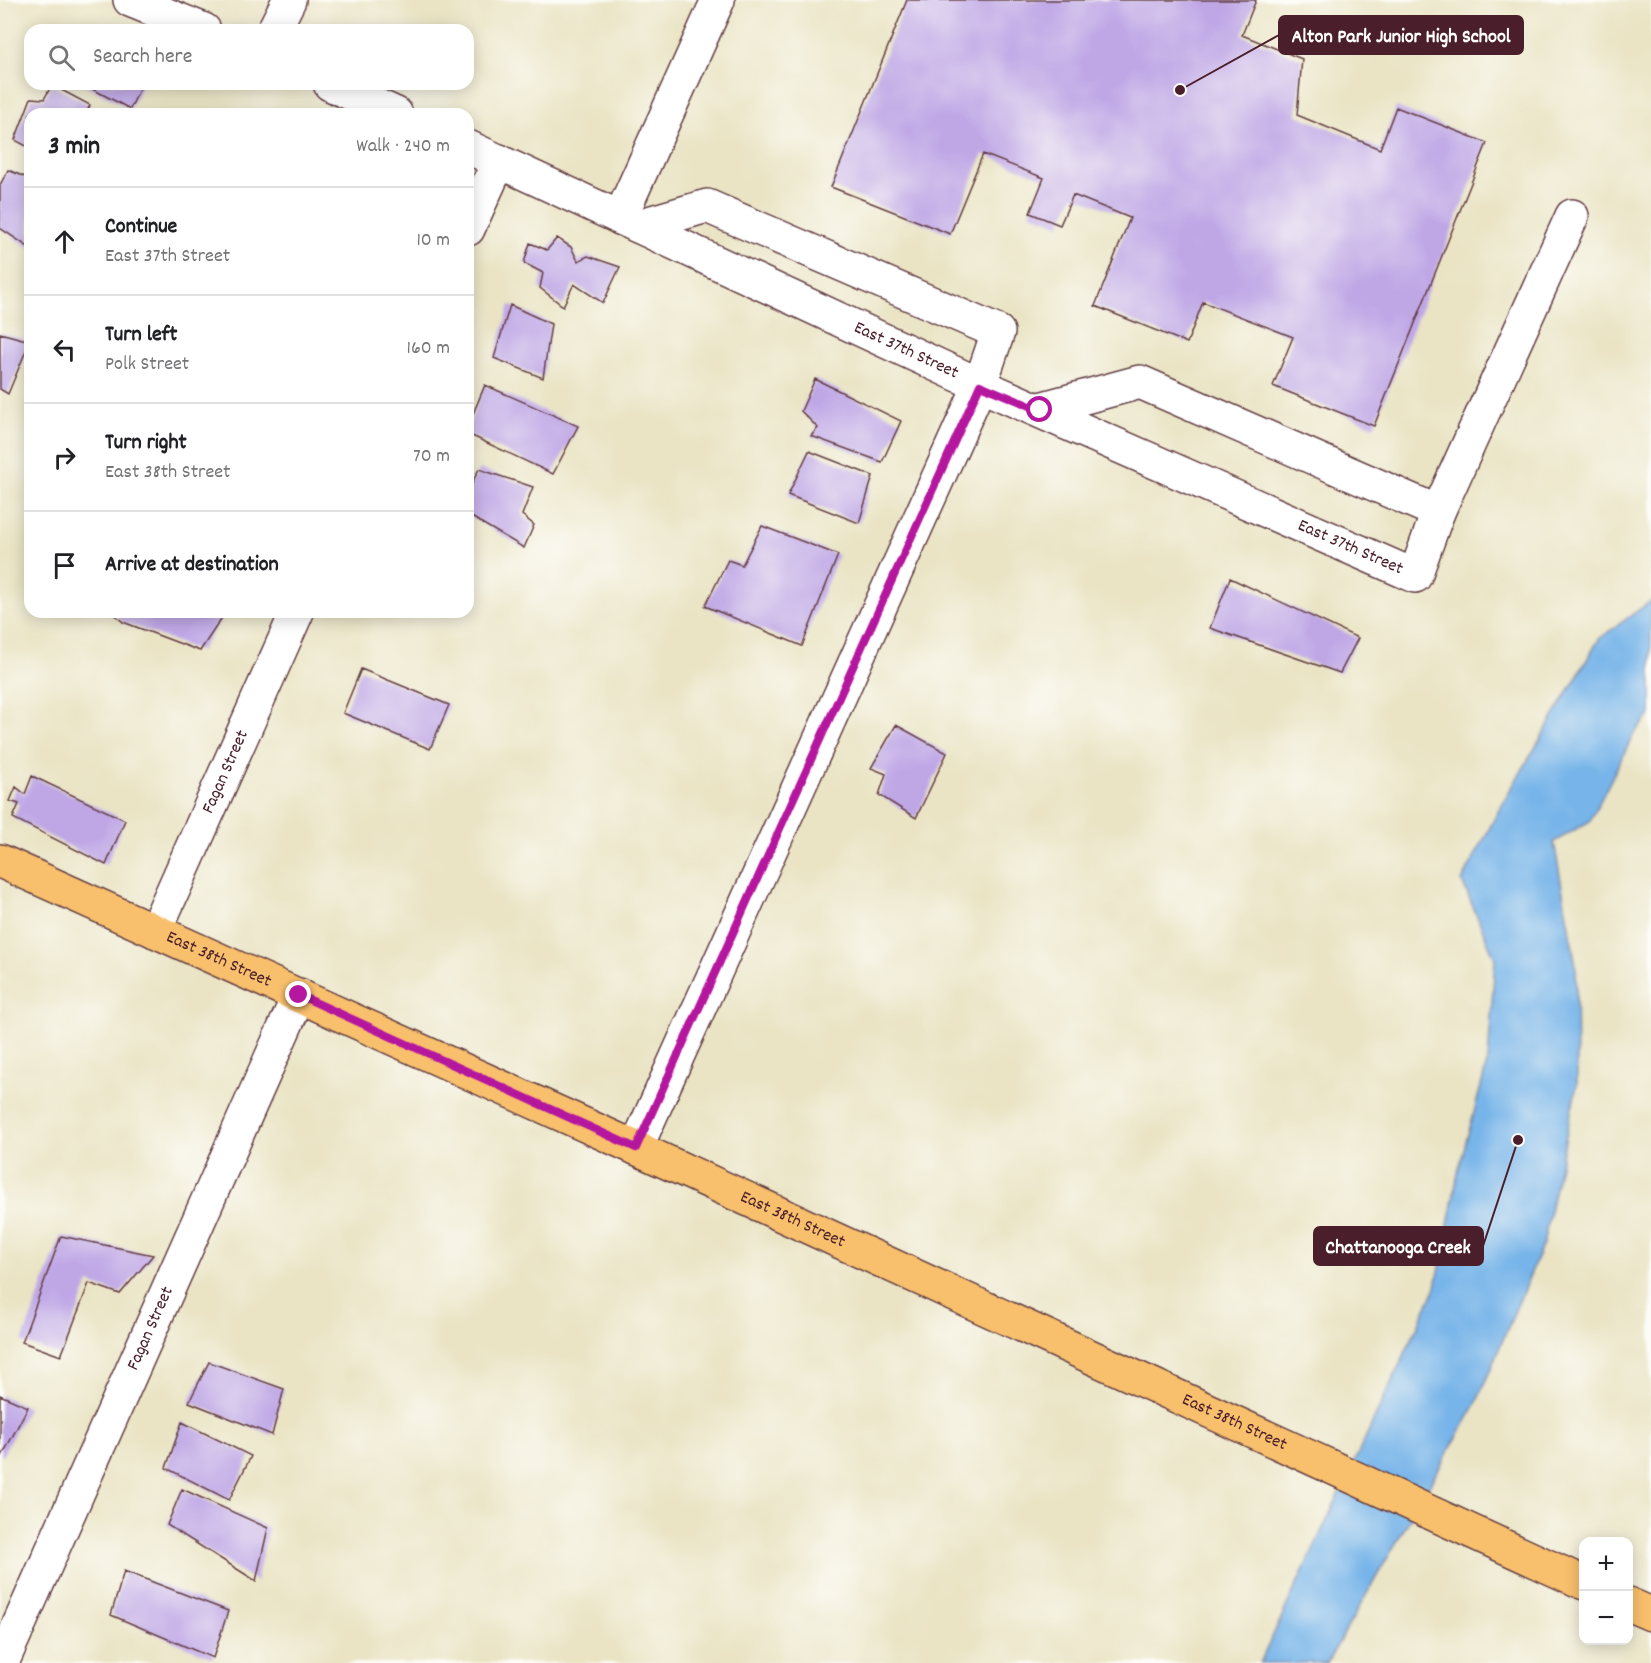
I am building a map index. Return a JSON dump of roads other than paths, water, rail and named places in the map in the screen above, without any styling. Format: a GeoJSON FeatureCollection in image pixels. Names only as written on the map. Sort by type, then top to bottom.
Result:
{"type":"FeatureCollection","features":[{"type":"Feature","properties":{"kind":"main road","name":"East 38th Street"},"geometry":{"type":"LineString","coordinates":[[0,861],[636,1148],[1579,1581]]}},
{"type":"Feature","properties":{"kind":"main road"},"geometry":{"type":"LineString","coordinates":[[1633,1606],[1651,1614]]}},
{"type":"Feature","properties":{"kind":"street"},"geometry":{"type":"LineString","coordinates":[[130,0],[189,24]]}},
{"type":"Feature","properties":{"kind":"street"},"geometry":{"type":"LineString","coordinates":[[277,24],[289,0]]}},
{"type":"Feature","properties":{"kind":"street"},"geometry":{"type":"LineString","coordinates":[[629,222],[718,0]]}},
{"type":"Feature","properties":{"kind":"street"},"geometry":{"type":"LineString","coordinates":[[343,90],[383,108]]}},
{"type":"Feature","properties":{"kind":"street","name":"East 37th Street"},"geometry":{"type":"LineString","coordinates":[[474,150],[980,385],[1415,576],[1438,512]]}},
{"type":"Feature","properties":{"kind":"street"},"geometry":{"type":"LineString","coordinates":[[474,216],[499,160]]}},
{"type":"Feature","properties":{"kind":"street"},"geometry":{"type":"LineString","coordinates":[[629,222],[707,206],[998,332],[980,385],[636,1148]]}},
{"type":"Feature","properties":{"kind":"street"},"geometry":{"type":"LineString","coordinates":[[1040,410],[1140,382],[1438,512],[1572,216]]}},
{"type":"Feature","properties":{"kind":"street","name":"Fagan Street"},"geometry":{"type":"LineString","coordinates":[[155,931],[294,618]]}},
{"type":"Feature","properties":{"kind":"street","name":"Fagan Street"},"geometry":{"type":"LineString","coordinates":[[6,1641],[299,995]]}},
{"type":"Feature","properties":{"kind":"water"},"geometry":{"type":"Polygon","coordinates":[[[1651,601],[1651,714],[1634,734],[1590,821],[1554,842],[1576,966],[1577,1085],[1543,1244],[1476,1404],[1327,1663],[1260,1663],[1436,1287],[1459,1168],[1488,1060],[1495,959],[1462,881],[1501,806],[1599,639],[1651,601]]]}},
{"type":"Feature","properties":{"kind":"place","name":"Alton Park Junior High School"},"geometry":{"type":"Point","coordinates":[1180,90]}},
{"type":"Feature","properties":{"kind":"place","name":"Chattanooga Creek"},"geometry":{"type":"Point","coordinates":[1518,1140]}}]}
